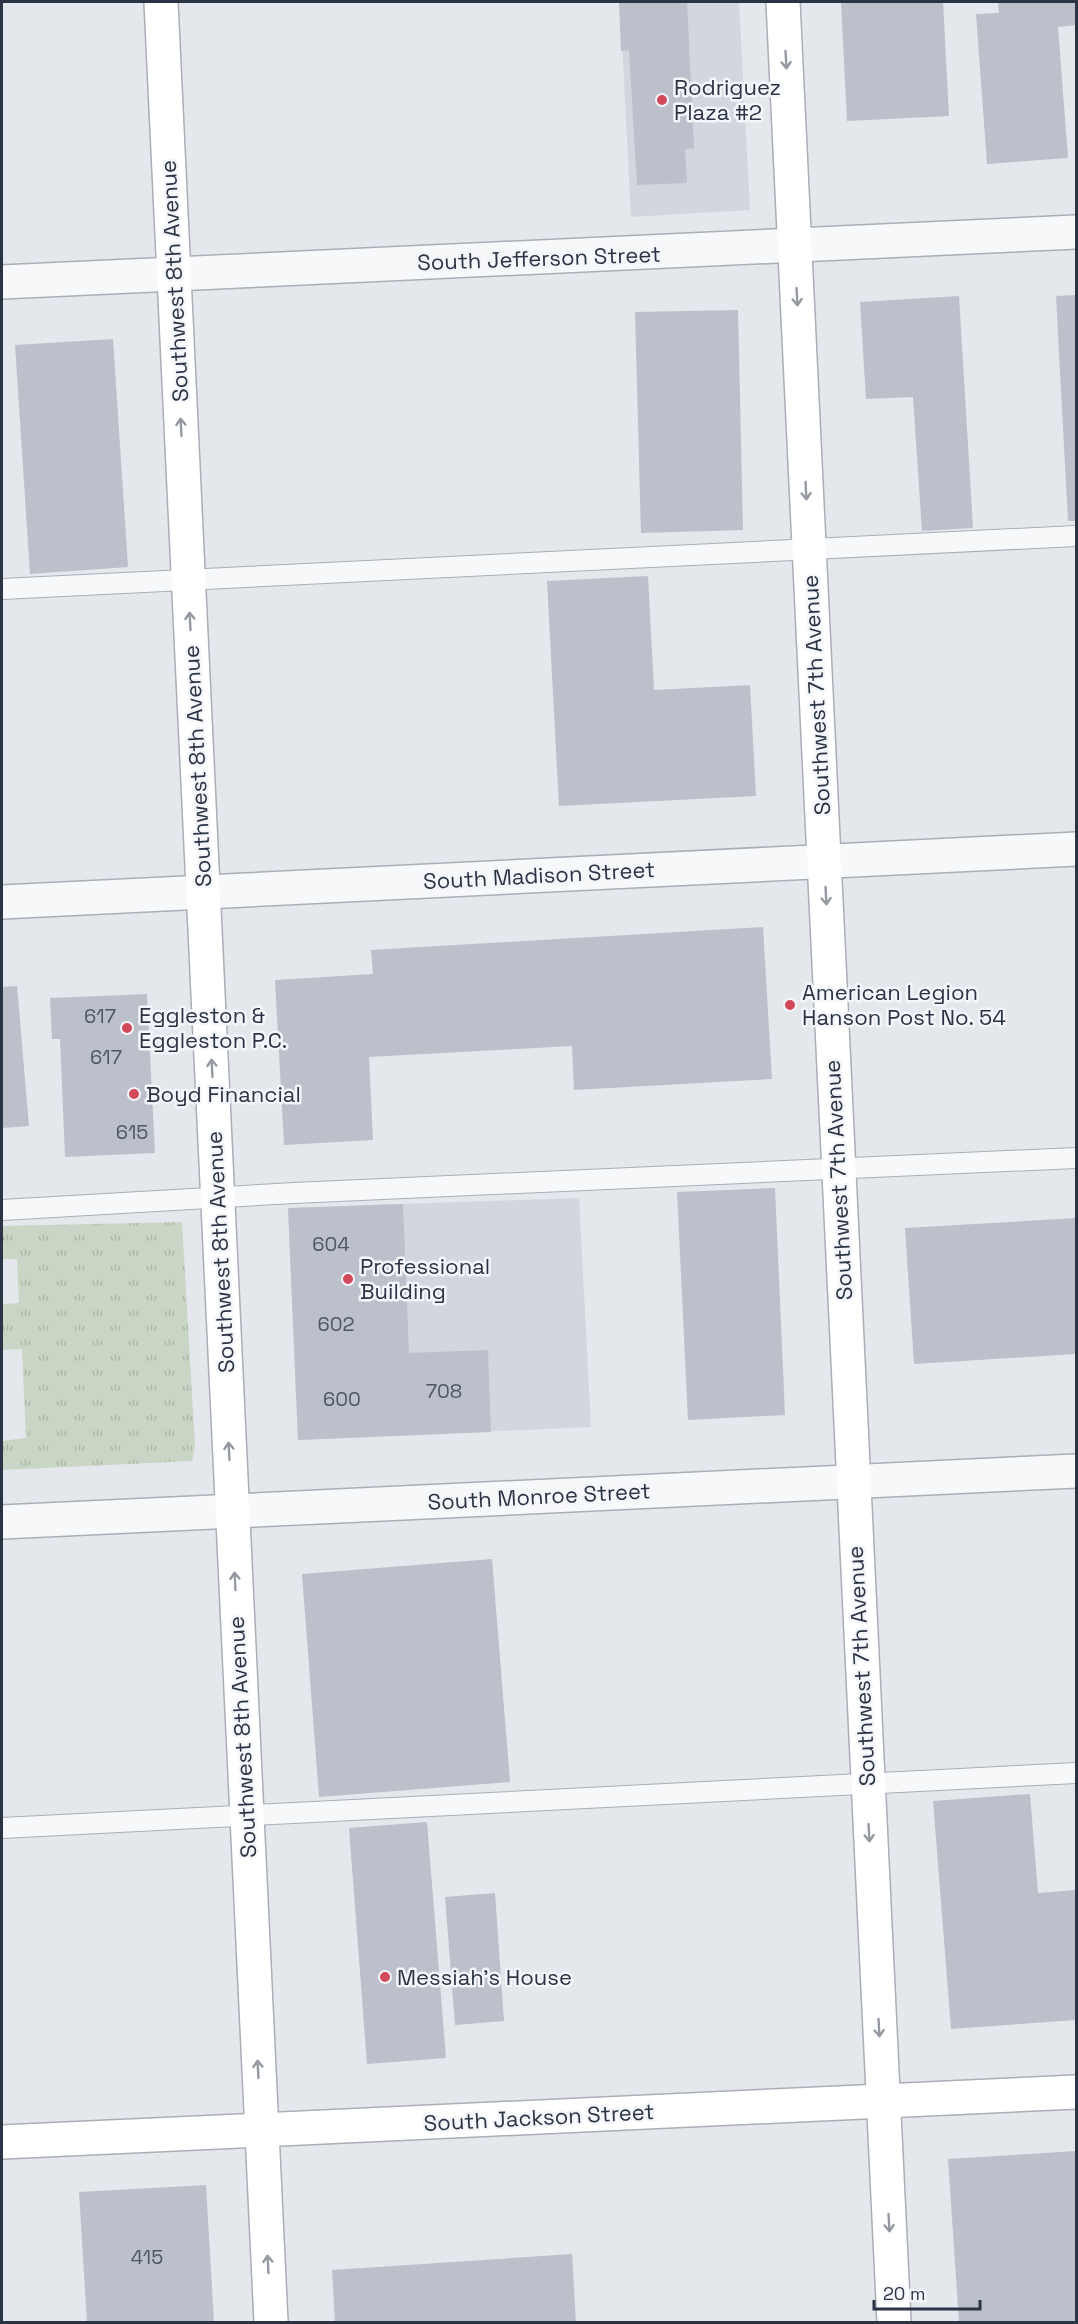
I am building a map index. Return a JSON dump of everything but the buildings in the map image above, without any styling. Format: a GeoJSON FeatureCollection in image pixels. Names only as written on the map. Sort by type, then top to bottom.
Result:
{"type":"FeatureCollection","features":[{"type":"Feature","properties":{"kind":"main road","name":"Southwest 8th Avenue"},"geometry":{"type":"LineString","coordinates":[[161,2],[271,2322]]}},
{"type":"Feature","properties":{"kind":"main road","name":"Southwest 7th Avenue"},"geometry":{"type":"LineString","coordinates":[[783,2],[894,2322]]}},
{"type":"Feature","properties":{"kind":"main road","name":"South Jackson Street"},"geometry":{"type":"LineString","coordinates":[[2,2142],[1077,2092]]}},
{"type":"Feature","properties":{"kind":"street","name":"South Jefferson Street"},"geometry":{"type":"LineString","coordinates":[[2,282],[795,247],[1077,232]]}},
{"type":"Feature","properties":{"kind":"street","name":"South Madison Street"},"geometry":{"type":"LineString","coordinates":[[2,902],[1077,849]]}},
{"type":"Feature","properties":{"kind":"street","name":"South Monroe Street"},"geometry":{"type":"LineString","coordinates":[[2,1522],[1077,1471]]}},
{"type":"Feature","properties":{"kind":"lane"},"geometry":{"type":"LineString","coordinates":[[2,590],[1077,536]]}},
{"type":"Feature","properties":{"kind":"lane"},"geometry":{"type":"LineString","coordinates":[[2,1210],[1077,1158]]}},
{"type":"Feature","properties":{"kind":"lane"},"geometry":{"type":"LineString","coordinates":[[2,1828],[1077,1773]]}},
{"type":"Feature","properties":{"kind":"shaded area","name":"Rodriguez Plaza #2"},"geometry":{"type":"Polygon","coordinates":[[[620,2],[739,2],[750,210],[631,217],[620,2]]]}},
{"type":"Feature","properties":{"kind":"shaded area"},"geometry":{"type":"Polygon","coordinates":[[[579,1198],[591,1427],[298,1440],[288,1208],[579,1198]]]}},
{"type":"Feature","properties":{"kind":"green space"},"geometry":{"type":"Polygon","coordinates":[[[182,1222],[195,1446],[192,1461],[3,1470],[2,1441],[26,1438],[22,1349],[2,1350],[2,1304],[19,1303],[17,1259],[2,1259],[2,1226],[182,1222]]]}},
{"type":"Feature","properties":{"kind":"place","name":"Rodriguez Plaza #2"},"geometry":{"type":"Point","coordinates":[662,100]}},
{"type":"Feature","properties":{"kind":"place","name":"American Legion Hanson Post No. 54"},"geometry":{"type":"Point","coordinates":[790,1005]}},
{"type":"Feature","properties":{"kind":"place","name":"Eggleston & Eggleston P.C."},"geometry":{"type":"Point","coordinates":[127,1028]}},
{"type":"Feature","properties":{"kind":"place","name":"Boyd Financial"},"geometry":{"type":"Point","coordinates":[134,1094]}},
{"type":"Feature","properties":{"kind":"place","name":"Professional Building"},"geometry":{"type":"Point","coordinates":[348,1279]}},
{"type":"Feature","properties":{"kind":"place","name":"Messiah's House"},"geometry":{"type":"Point","coordinates":[385,1977]}}]}
